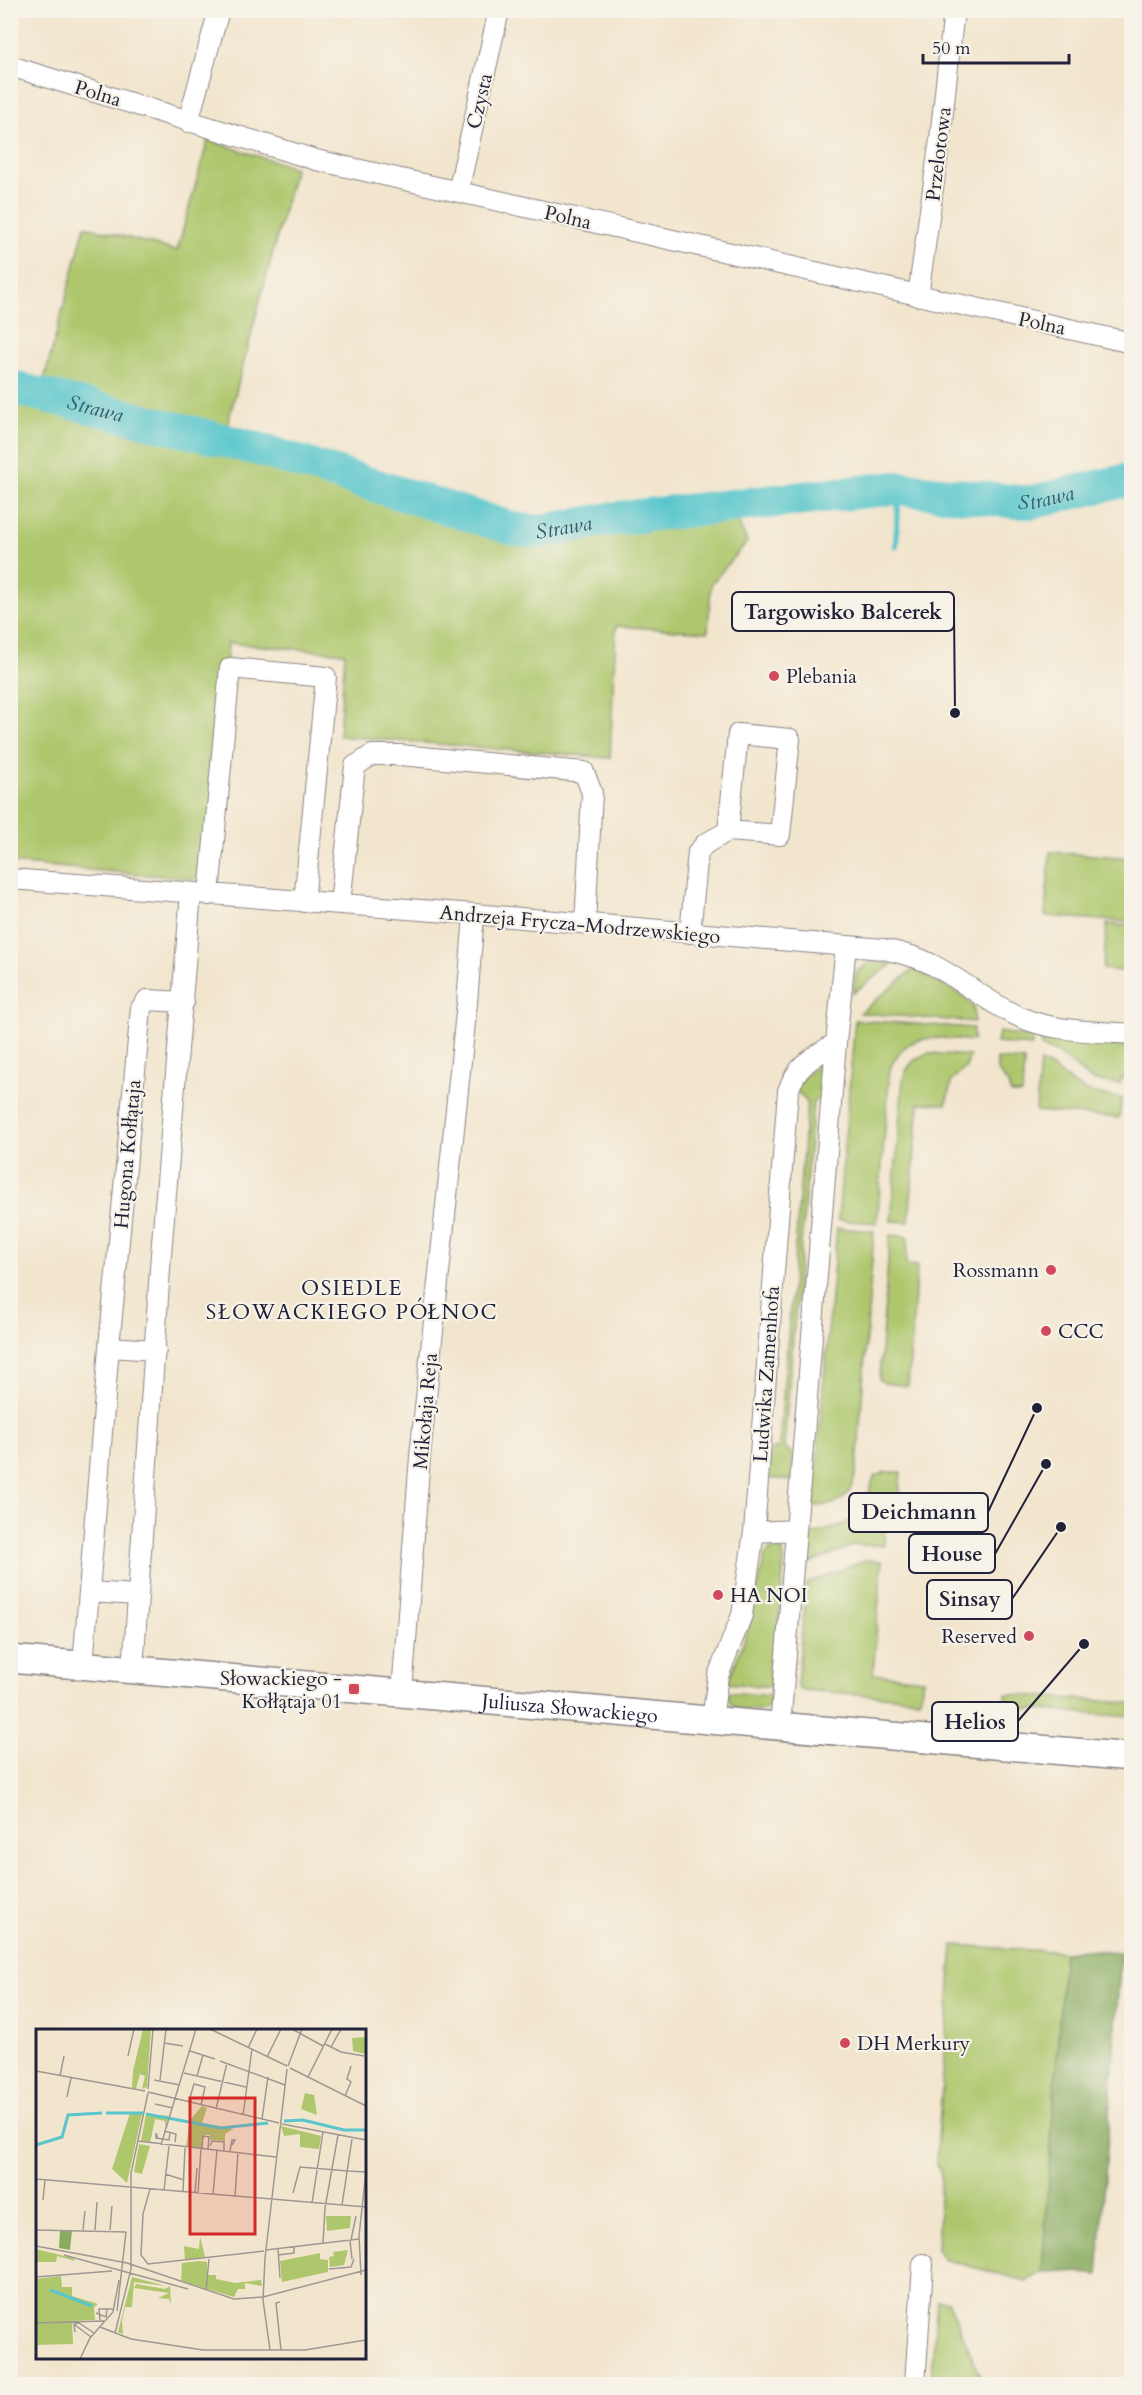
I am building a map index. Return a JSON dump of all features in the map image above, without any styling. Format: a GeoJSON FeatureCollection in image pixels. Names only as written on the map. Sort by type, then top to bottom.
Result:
{"type":"FeatureCollection","features":[{"type":"Feature","properties":{"kind":"street"},"geometry":{"type":"LineString","coordinates":[[188,122],[219,10]]}},
{"type":"Feature","properties":{"kind":"street","name":"Czysta"},"geometry":{"type":"LineString","coordinates":[[458,192],[500,10]]}},
{"type":"Feature","properties":{"kind":"street","name":"Przelotowa"},"geometry":{"type":"LineString","coordinates":[[918,296],[939,150],[954,10]]}},
{"type":"Feature","properties":{"kind":"street","name":"Polna"},"geometry":{"type":"LineString","coordinates":[[10,66],[316,160],[1131,343]]}},
{"type":"Feature","properties":{"kind":"street"},"geometry":{"type":"LineString","coordinates":[[133,1670],[162,1254],[184,1002],[230,668],[326,677],[304,902]]}},
{"type":"Feature","properties":{"kind":"street"},"geometry":{"type":"LineString","coordinates":[[690,933],[698,852],[705,844],[728,831],[780,835],[790,739],[738,734],[728,831]]}},
{"type":"Feature","properties":{"kind":"street"},"geometry":{"type":"LineString","coordinates":[[340,904],[355,766],[372,755],[400,755],[584,772],[592,793],[585,924]]}},
{"type":"Feature","properties":{"kind":"street","name":"Andrzeja Frycza-Modrzewskiego"},"geometry":{"type":"LineString","coordinates":[[10,879],[474,914],[846,946],[908,954],[937,967],[994,1004],[1042,1025],[1131,1034]]}},
{"type":"Feature","properties":{"kind":"street","name":"Mikołaja Reja"},"geometry":{"type":"LineString","coordinates":[[402,1693],[420,1456],[467,1003],[474,914]]}},
{"type":"Feature","properties":{"kind":"street"},"geometry":{"type":"LineString","coordinates":[[780,1727],[846,946]]}},
{"type":"Feature","properties":{"kind":"street","name":"Hugona Kołłątaja"},"geometry":{"type":"LineString","coordinates":[[83,1665],[109,1347],[141,1008],[147,1000],[184,1002]]}},
{"type":"Feature","properties":{"kind":"street","name":"Ludwika Zamenhofa"},"geometry":{"type":"LineString","coordinates":[[712,1720],[718,1676],[742,1615],[754,1532],[788,1091],[795,1073],[807,1061],[836,1043]]}},
{"type":"Feature","properties":{"kind":"street"},"geometry":{"type":"LineString","coordinates":[[109,1347],[156,1350]]}},
{"type":"Feature","properties":{"kind":"street"},"geometry":{"type":"LineString","coordinates":[[754,1532],[795,1530]]}},
{"type":"Feature","properties":{"kind":"street"},"geometry":{"type":"LineString","coordinates":[[88,1592],[137,1595]]}},
{"type":"Feature","properties":{"kind":"street","name":"Juliusza Słowackiego"},"geometry":{"type":"LineString","coordinates":[[10,1659],[1131,1757]]}},
{"type":"Feature","properties":{"kind":"street"},"geometry":{"type":"LineString","coordinates":[[915,2385],[923,2264]]}},
{"type":"Feature","properties":{"kind":"green space"},"geometry":{"type":"Polygon","coordinates":[[[208,140],[295,168],[224,437],[41,391],[85,226],[177,251],[208,140]]]}},
{"type":"Feature","properties":{"kind":"green space"},"geometry":{"type":"Polygon","coordinates":[[[10,393],[497,531],[536,537],[620,524],[733,511],[747,542],[711,584],[708,632],[616,626],[610,758],[339,736],[345,653],[228,643],[208,880],[11,863],[10,393]]]}},
{"type":"Feature","properties":{"kind":"green space"},"geometry":{"type":"Polygon","coordinates":[[[1050,852],[1131,858],[1131,922],[1045,916],[1050,852]]]}},
{"type":"Feature","properties":{"kind":"green space"},"geometry":{"type":"Polygon","coordinates":[[[1107,924],[1131,926],[1131,972],[1103,969],[1107,924]]]}},
{"type":"Feature","properties":{"kind":"green space"},"geometry":{"type":"Polygon","coordinates":[[[869,962],[892,964],[853,993],[856,972],[869,962]]]}},
{"type":"Feature","properties":{"kind":"green space"},"geometry":{"type":"Polygon","coordinates":[[[914,969],[963,996],[974,1008],[974,1022],[860,1013],[914,969]]]}},
{"type":"Feature","properties":{"kind":"green space"},"geometry":{"type":"Polygon","coordinates":[[[855,1020],[973,1028],[973,1041],[948,1038],[924,1039],[905,1047],[896,1056],[890,1069],[877,1223],[838,1220],[855,1020]]]}},
{"type":"Feature","properties":{"kind":"green space"},"geometry":{"type":"Polygon","coordinates":[[[999,1032],[1033,1038],[1032,1046],[997,1043],[999,1032]]]}},
{"type":"Feature","properties":{"kind":"green space"},"geometry":{"type":"Polygon","coordinates":[[[1042,1040],[1131,1047],[1131,1079],[1121,1078],[1120,1084],[1091,1080],[1058,1053],[1041,1047],[1042,1040]]]}},
{"type":"Feature","properties":{"kind":"green space"},"geometry":{"type":"Polygon","coordinates":[[[929,1053],[970,1056],[966,1067],[952,1080],[946,1104],[919,1103],[909,1222],[891,1221],[903,1079],[912,1062],[929,1053]]]}},
{"type":"Feature","properties":{"kind":"green space"},"geometry":{"type":"Polygon","coordinates":[[[997,1059],[1024,1061],[1022,1094],[1011,1094],[1008,1084],[997,1070],[997,1059]]]}},
{"type":"Feature","properties":{"kind":"green space"},"geometry":{"type":"Polygon","coordinates":[[[1040,1062],[1081,1089],[1122,1098],[1119,1118],[1036,1111],[1040,1062]]]}},
{"type":"Feature","properties":{"kind":"green space"},"geometry":{"type":"Polygon","coordinates":[[[817,1066],[826,1076],[824,1096],[813,1102],[784,1446],[793,1455],[792,1480],[766,1478],[770,1452],[779,1446],[807,1102],[798,1093],[796,1083],[817,1066]]]}},
{"type":"Feature","properties":{"kind":"green space"},"geometry":{"type":"Polygon","coordinates":[[[837,1228],[874,1231],[857,1467],[849,1492],[844,1497],[832,1504],[813,1506],[837,1228]]]}},
{"type":"Feature","properties":{"kind":"green space"},"geometry":{"type":"Polygon","coordinates":[[[890,1235],[908,1237],[906,1265],[917,1266],[908,1386],[885,1383],[879,1379],[890,1235]]]}},
{"type":"Feature","properties":{"kind":"green space"},"geometry":{"type":"Polygon","coordinates":[[[886,1472],[901,1472],[897,1519],[885,1519],[884,1545],[854,1545],[808,1564],[809,1535],[842,1525],[856,1516],[866,1503],[875,1476],[886,1472]]]}},
{"type":"Feature","properties":{"kind":"green space"},"geometry":{"type":"Polygon","coordinates":[[[778,1549],[783,1552],[784,1560],[774,1687],[728,1683],[749,1627],[765,1555],[769,1550],[778,1549]]]}},
{"type":"Feature","properties":{"kind":"green space"},"geometry":{"type":"Polygon","coordinates":[[[865,1560],[882,1561],[873,1674],[923,1679],[920,1699],[802,1690],[797,1686],[806,1584],[865,1560]]]}},
{"type":"Feature","properties":{"kind":"green space"},"geometry":{"type":"Polygon","coordinates":[[[727,1692],[773,1696],[771,1704],[764,1710],[740,1710],[731,1704],[727,1692]]]}},
{"type":"Feature","properties":{"kind":"green space"},"geometry":{"type":"Polygon","coordinates":[[[1006,1694],[1131,1703],[1131,1717],[1004,1707],[1006,1694]]]}},
{"type":"Feature","properties":{"kind":"green space"},"geometry":{"type":"Polygon","coordinates":[[[953,1945],[1064,1952],[1042,2273],[1026,2281],[942,2259],[937,2249],[941,2173],[936,2163],[953,1945]]]}},
{"type":"Feature","properties":{"kind":"green space"},"geometry":{"type":"Polygon","coordinates":[[[1088,1950],[1121,1952],[1098,2275],[1063,2271],[1042,2273],[1064,1952],[1088,1950]]]}},
{"type":"Feature","properties":{"kind":"green space"},"geometry":{"type":"Polygon","coordinates":[[[937,2300],[948,2301],[984,2384],[931,2384],[937,2300]]]}},
{"type":"Feature","properties":{"kind":"waterway","name":"Strawa"},"geometry":{"type":"LineString","coordinates":[[10,387],[258,449],[514,529],[537,532],[611,519],[896,488],[1032,502],[1132,479]]}},
{"type":"Feature","properties":{"kind":"waterway"},"geometry":{"type":"LineString","coordinates":[[896,546],[899,488]]}},
{"type":"Feature","properties":{"kind":"place","name":"Plebania"},"geometry":{"type":"Point","coordinates":[774,676]}},
{"type":"Feature","properties":{"kind":"place","name":"Targowisko Balcerek"},"geometry":{"type":"Point","coordinates":[955,713]}},
{"type":"Feature","properties":{"kind":"place","name":"Rossmann"},"geometry":{"type":"Point","coordinates":[1051,1270]}},
{"type":"Feature","properties":{"kind":"place","name":"CCC"},"geometry":{"type":"Point","coordinates":[1046,1331]}},
{"type":"Feature","properties":{"kind":"place","name":"Deichmann"},"geometry":{"type":"Point","coordinates":[1037,1408]}},
{"type":"Feature","properties":{"kind":"place","name":"House"},"geometry":{"type":"Point","coordinates":[1046,1464]}},
{"type":"Feature","properties":{"kind":"place","name":"Sinsay"},"geometry":{"type":"Point","coordinates":[1061,1527]}},
{"type":"Feature","properties":{"kind":"place","name":"HA NOI"},"geometry":{"type":"Point","coordinates":[718,1595]}},
{"type":"Feature","properties":{"kind":"place","name":"Reserved"},"geometry":{"type":"Point","coordinates":[1029,1636]}},
{"type":"Feature","properties":{"kind":"place","name":"Helios"},"geometry":{"type":"Point","coordinates":[1084,1644]}},
{"type":"Feature","properties":{"kind":"place","name":"Słowackiego - Kołłątaja 01"},"geometry":{"type":"Point","coordinates":[354,1689]}},
{"type":"Feature","properties":{"kind":"place","name":"DH Merkury"},"geometry":{"type":"Point","coordinates":[845,2043]}},
{"type":"Feature","properties":{"kind":"district","name":"OSIEDLE SŁOWACKIEGO PÓŁNOC"},"geometry":{"type":"Point","coordinates":[352,1300]}}]}
